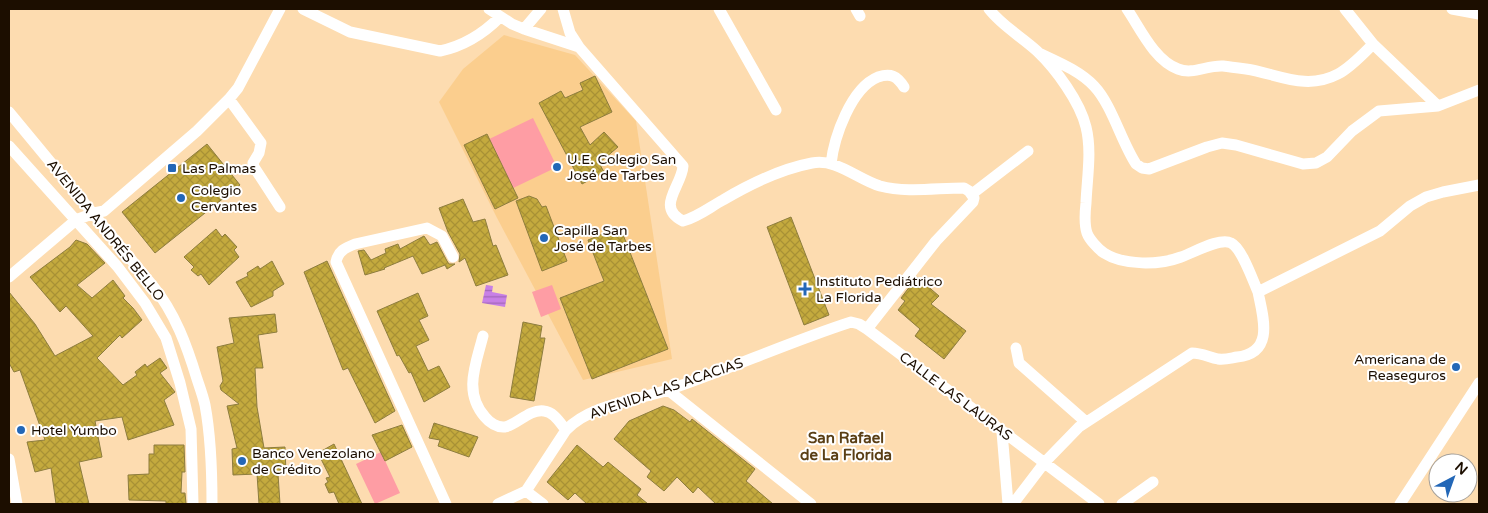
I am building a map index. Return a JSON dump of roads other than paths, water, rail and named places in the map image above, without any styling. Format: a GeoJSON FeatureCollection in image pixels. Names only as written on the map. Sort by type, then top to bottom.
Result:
{"type":"FeatureCollection","features":[{"type":"Feature","properties":{"kind":"street"},"geometry":{"type":"LineString","coordinates":[[9,276],[76,220],[104,211],[197,131],[229,100],[238,88],[280,9]]}},
{"type":"Feature","properties":{"kind":"street"},"geometry":{"type":"LineString","coordinates":[[302,9],[350,32],[440,51],[455,48],[470,40],[487,30],[500,17]]}},
{"type":"Feature","properties":{"kind":"street"},"geometry":{"type":"LineString","coordinates":[[489,9],[524,29],[579,47]]}},
{"type":"Feature","properties":{"kind":"street"},"geometry":{"type":"LineString","coordinates":[[524,29],[541,9]]}},
{"type":"Feature","properties":{"kind":"street"},"geometry":{"type":"LineString","coordinates":[[563,9],[570,33],[579,47],[684,166],[683,174],[669,204],[671,212],[676,218],[683,221],[692,219],[724,199],[761,180],[787,170],[814,163],[830,164],[879,185],[905,190],[964,188],[972,194],[973,202],[936,241],[867,329]]}},
{"type":"Feature","properties":{"kind":"street"},"geometry":{"type":"LineString","coordinates":[[718,9],[776,110]]}},
{"type":"Feature","properties":{"kind":"street"},"geometry":{"type":"LineString","coordinates":[[989,9],[1039,53],[1080,108],[1086,128],[1088,147],[1085,219],[1087,234],[1095,244],[1103,253],[1112,257],[1126,261],[1146,262],[1180,258],[1222,241],[1231,243],[1239,249],[1258,292],[1265,326],[1261,345],[1253,353],[1245,357],[1219,359],[1200,353],[1192,353],[1086,422],[1060,445],[1013,504]]}},
{"type":"Feature","properties":{"kind":"street"},"geometry":{"type":"LineString","coordinates":[[1126,9],[1148,43],[1165,61],[1177,69],[1190,72],[1217,66],[1246,69],[1294,81],[1322,81],[1340,74],[1373,44]]}},
{"type":"Feature","properties":{"kind":"street"},"geometry":{"type":"LineString","coordinates":[[1345,9],[1373,44],[1438,106]]}},
{"type":"Feature","properties":{"kind":"street"},"geometry":{"type":"LineString","coordinates":[[1452,9],[1479,14]]}},
{"type":"Feature","properties":{"kind":"street"},"geometry":{"type":"LineString","coordinates":[[1039,53],[1083,76],[1096,87],[1132,158],[1142,168],[1149,169],[1222,143],[1236,145],[1303,164],[1316,162],[1327,157],[1352,131],[1379,111],[1438,106],[1479,90]]}},
{"type":"Feature","properties":{"kind":"street"},"geometry":{"type":"LineString","coordinates":[[830,164],[845,114],[854,97],[863,87],[887,74],[898,78],[904,87]]}},
{"type":"Feature","properties":{"kind":"street"},"geometry":{"type":"LineString","coordinates":[[229,100],[261,143],[259,153],[253,163],[254,167],[280,207]]}},
{"type":"Feature","properties":{"kind":"street","name":"AVENIDA ANDRÉS BELLO"},"geometry":{"type":"LineString","coordinates":[[9,112],[161,296],[174,320],[188,350],[205,404],[212,468],[212,504]]}},
{"type":"Feature","properties":{"kind":"street","name":"AVENIDA ANDRÉS BELLO"},"geometry":{"type":"LineString","coordinates":[[9,146],[132,284],[166,338],[180,383],[191,429],[193,504]]}},
{"type":"Feature","properties":{"kind":"street"},"geometry":{"type":"LineString","coordinates":[[972,194],[1028,151]]}},
{"type":"Feature","properties":{"kind":"street"},"geometry":{"type":"LineString","coordinates":[[1258,292],[1380,231],[1410,206],[1426,197],[1479,186]]}},
{"type":"Feature","properties":{"kind":"street"},"geometry":{"type":"LineString","coordinates":[[446,504],[336,262],[337,255],[355,244],[427,228],[442,236],[453,257]]}},
{"type":"Feature","properties":{"kind":"street","name":"AVENIDA LAS ACACIAS"},"geometry":{"type":"LineString","coordinates":[[526,491],[566,430],[593,412],[668,390],[851,322],[867,329]]}},
{"type":"Feature","properties":{"kind":"street","name":"CALLE LAS LAURAS"},"geometry":{"type":"LineString","coordinates":[[867,329],[1099,504]]}},
{"type":"Feature","properties":{"kind":"street"},"geometry":{"type":"LineString","coordinates":[[483,336],[472,384],[473,397],[478,409],[496,426],[505,427],[537,410],[546,411],[555,416],[566,430]]}},
{"type":"Feature","properties":{"kind":"street"},"geometry":{"type":"LineString","coordinates":[[1016,348],[1019,363],[1086,422]]}},
{"type":"Feature","properties":{"kind":"street"},"geometry":{"type":"LineString","coordinates":[[1400,504],[1479,383]]}},
{"type":"Feature","properties":{"kind":"street"},"geometry":{"type":"LineString","coordinates":[[668,390],[811,504]]}},
{"type":"Feature","properties":{"kind":"street"},"geometry":{"type":"LineString","coordinates":[[1002,432],[1008,504]]}},
{"type":"Feature","properties":{"kind":"street"},"geometry":{"type":"LineString","coordinates":[[9,459],[10,475],[17,504]]}},
{"type":"Feature","properties":{"kind":"street"},"geometry":{"type":"LineString","coordinates":[[1122,504],[1152,482]]}},
{"type":"Feature","properties":{"kind":"street"},"geometry":{"type":"LineString","coordinates":[[498,504],[526,491],[543,504]]}},
{"type":"Feature","properties":{"kind":"place","name":"U.E. Colegio San José de Tarbes"},"geometry":{"type":"Point","coordinates":[557,167]}},
{"type":"Feature","properties":{"kind":"place","name":"Las Palmas"},"geometry":{"type":"Point","coordinates":[172,168]}},
{"type":"Feature","properties":{"kind":"place","name":"Colegio Cervantes"},"geometry":{"type":"Point","coordinates":[181,198]}},
{"type":"Feature","properties":{"kind":"place","name":"Capilla San José de Tarbes"},"geometry":{"type":"Point","coordinates":[544,238]}},
{"type":"Feature","properties":{"kind":"place","name":"Instituto Pediátrico La Florida"},"geometry":{"type":"Point","coordinates":[805,289]}},
{"type":"Feature","properties":{"kind":"place","name":"Americana de Reaseguros"},"geometry":{"type":"Point","coordinates":[1456,367]}},
{"type":"Feature","properties":{"kind":"place","name":"Hotel Yumbo"},"geometry":{"type":"Point","coordinates":[21,430]}},
{"type":"Feature","properties":{"kind":"place","name":"Banco Venezolano de Crédito"},"geometry":{"type":"Point","coordinates":[242,461]}},
{"type":"Feature","properties":{"kind":"district","name":"San Rafael de La Florida"},"geometry":{"type":"Point","coordinates":[846,446]}}]}
